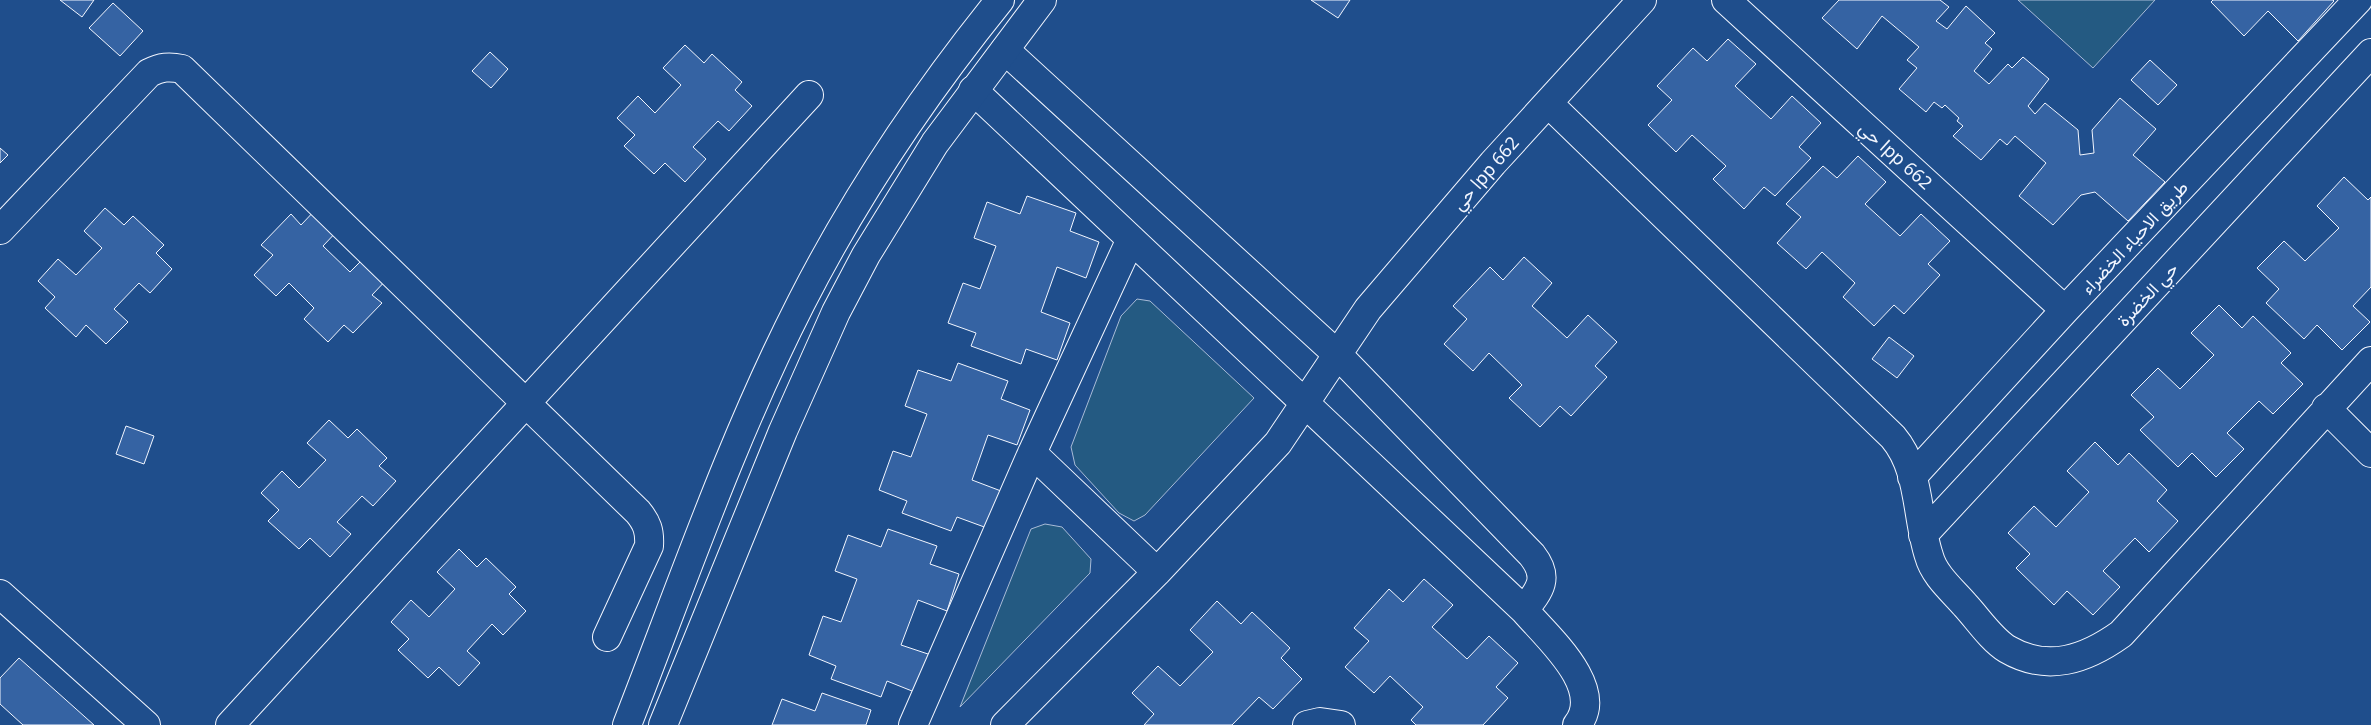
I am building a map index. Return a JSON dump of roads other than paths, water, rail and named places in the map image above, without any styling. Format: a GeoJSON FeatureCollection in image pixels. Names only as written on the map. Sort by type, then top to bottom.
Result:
{"type":"FeatureCollection","features":[{"type":"Feature","properties":{"kind":"street"},"geometry":{"type":"LineString","coordinates":[[627,725],[745,424],[802,302],[838,235],[898,137],[942,74],[1000,0]]}},
{"type":"Feature","properties":{"kind":"street"},"geometry":{"type":"LineString","coordinates":[[663,725],[783,431],[836,312],[899,198],[973,90],[1042,0]]}},
{"type":"Feature","properties":{"kind":"street","name":"حي lpp 662"},"geometry":{"type":"LineString","coordinates":[[1005,725],[1157,572],[1278,443],[1374,302],[1493,163],[1642,0]]}},
{"type":"Feature","properties":{"kind":"street","name":"حي lpp 662"},"geometry":{"type":"LineString","coordinates":[[1726,0],[2065,310]]}},
{"type":"Feature","properties":{"kind":"street","name":"طريق الاحياء الخضراء"},"geometry":{"type":"LineString","coordinates":[[1912,477],[2065,310],[2358,0]]}},
{"type":"Feature","properties":{"kind":"street"},"geometry":{"type":"LineString","coordinates":[[1005,50],[1338,355],[1538,562],[1542,582],[1539,591],[1524,610]]}},
{"type":"Feature","properties":{"kind":"street","name":"حي الخضرة"},"geometry":{"type":"LineString","coordinates":[[1923,536],[2371,53]]}},
{"type":"Feature","properties":{"kind":"street"},"geometry":{"type":"LineString","coordinates":[[0,230],[149,73],[159,68],[171,66],[182,69],[638,512],[646,522],[650,533],[649,546],[645,558],[607,637]]}},
{"type":"Feature","properties":{"kind":"street"},"geometry":{"type":"LineString","coordinates":[[973,90],[1524,610],[1579,676],[1585,692],[1585,709],[1577,725]]}},
{"type":"Feature","properties":{"kind":"street"},"geometry":{"type":"LineString","coordinates":[[230,725],[808,95]]}},
{"type":"Feature","properties":{"kind":"street"},"geometry":{"type":"LineString","coordinates":[[1548,103],[1893,437],[1901,447],[1912,477],[1923,536],[1929,558],[1935,570],[1991,634],[2007,648],[2027,658],[2051,661],[2073,659],[2098,651],[2121,634],[2371,361]]}},
{"type":"Feature","properties":{"kind":"street"},"geometry":{"type":"LineString","coordinates":[[913,725],[1032,453],[1131,239]]}},
{"type":"Feature","properties":{"kind":"street"},"geometry":{"type":"LineString","coordinates":[[2326,408],[2371,454]]}},
{"type":"Feature","properties":{"kind":"street"},"geometry":{"type":"LineString","coordinates":[[1032,453],[1157,572]]}},
{"type":"Feature","properties":{"kind":"street"},"geometry":{"type":"LineString","coordinates":[[0,594],[146,725]]}},
{"type":"Feature","properties":{"kind":"street"},"geometry":{"type":"LineString","coordinates":[[1307,725],[1320,722],[1341,725]]}}]}
